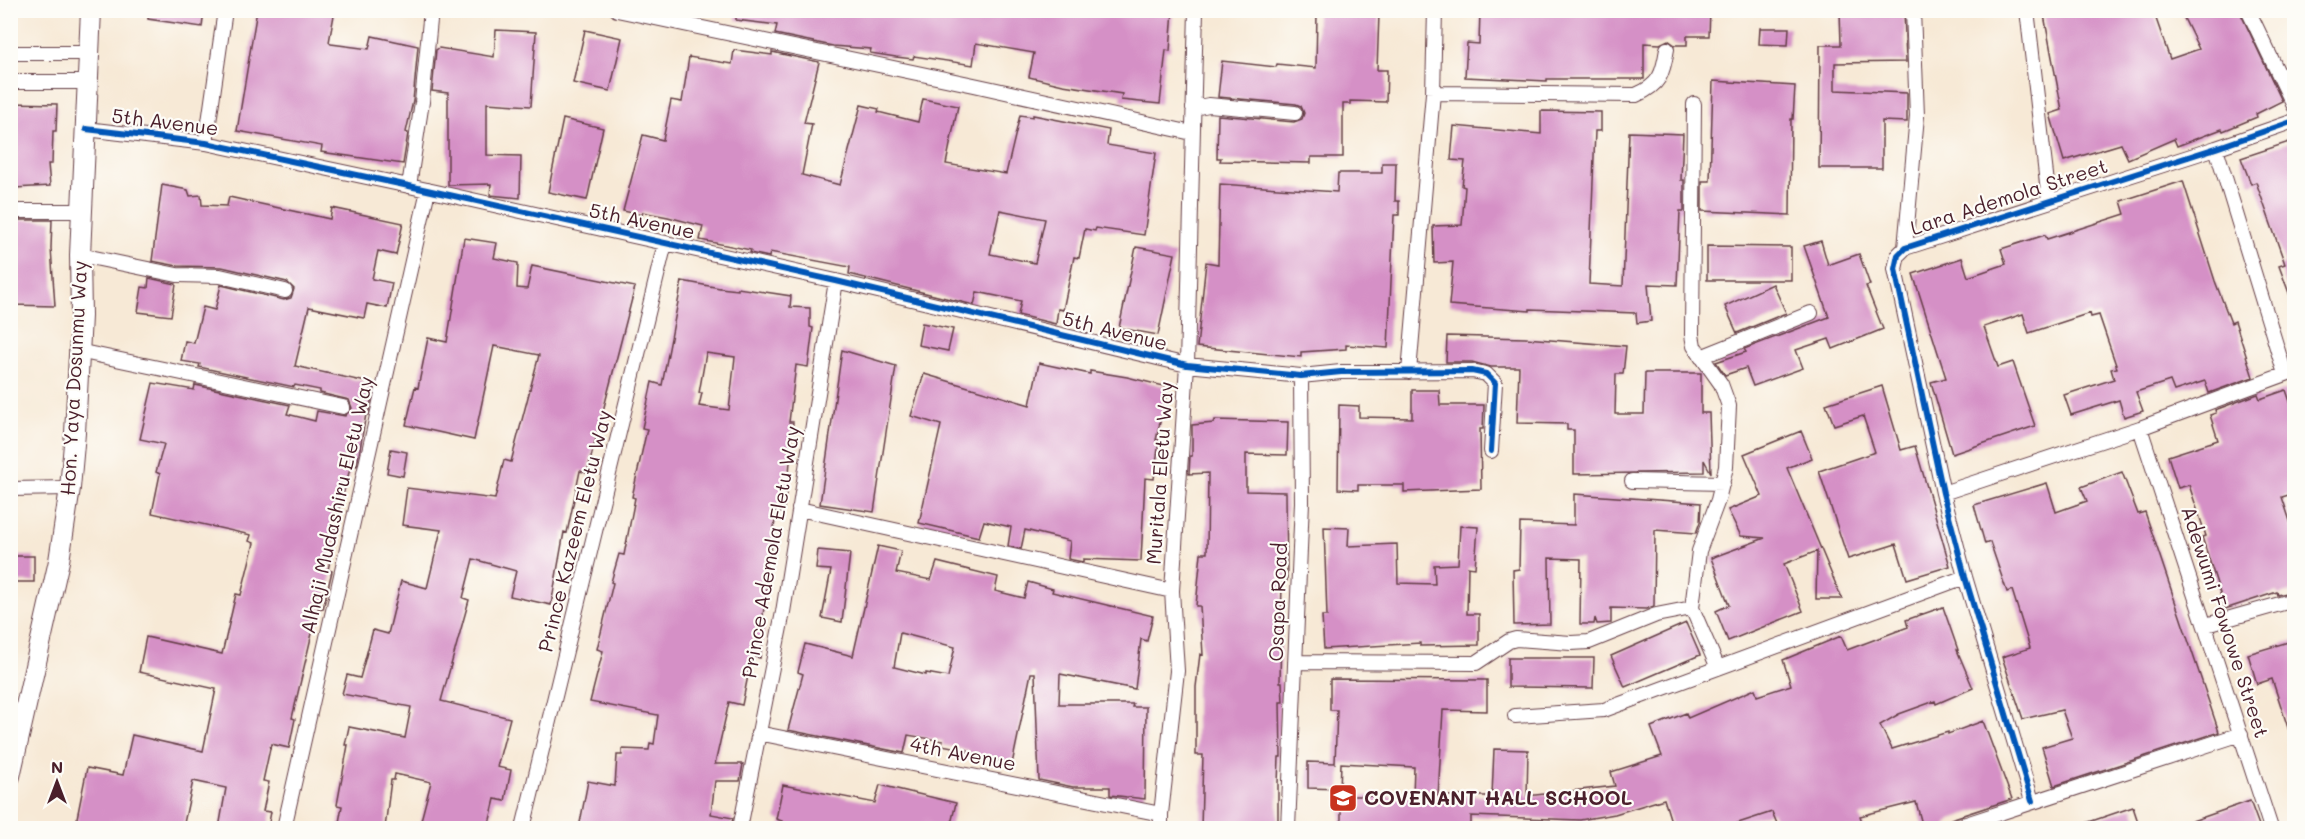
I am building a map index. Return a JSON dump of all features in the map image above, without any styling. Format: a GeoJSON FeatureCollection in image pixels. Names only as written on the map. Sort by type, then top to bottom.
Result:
{"type":"FeatureCollection","features":[{"type":"Feature","properties":{"kind":"main road","name":"Hon. Yaya Dosunmu Way"},"geometry":{"type":"LineString","coordinates":[[10,776],[59,561],[70,488],[81,316],[80,255],[91,10]]}},
{"type":"Feature","properties":{"kind":"street"},"geometry":{"type":"LineString","coordinates":[[206,143],[225,10]]}},
{"type":"Feature","properties":{"kind":"street"},"geometry":{"type":"LineString","coordinates":[[409,186],[422,102],[431,10]]}},
{"type":"Feature","properties":{"kind":"street"},"geometry":{"type":"LineString","coordinates":[[617,10],[963,82],[1192,133]]}},
{"type":"Feature","properties":{"kind":"street","name":"Muritala Eletu Way"},"geometry":{"type":"LineString","coordinates":[[1161,828],[1176,671],[1172,591],[1187,365],[1196,10]]}},
{"type":"Feature","properties":{"kind":"street"},"geometry":{"type":"LineString","coordinates":[[1409,372],[1433,93],[1435,10]]}},
{"type":"Feature","properties":{"kind":"street"},"geometry":{"type":"LineString","coordinates":[[1905,248],[1917,116],[1913,10]]}},
{"type":"Feature","properties":{"kind":"street"},"geometry":{"type":"LineString","coordinates":[[2026,10],[2049,201]]}},
{"type":"Feature","properties":{"kind":"street"},"geometry":{"type":"LineString","coordinates":[[2250,11],[2295,106]]}},
{"type":"Feature","properties":{"kind":"street"},"geometry":{"type":"LineString","coordinates":[[1433,93],[1636,95],[1652,88],[1659,79],[1665,65],[1667,49]]}},
{"type":"Feature","properties":{"kind":"street"},"geometry":{"type":"LineString","coordinates":[[10,53],[90,54]]}},
{"type":"Feature","properties":{"kind":"street"},"geometry":{"type":"LineString","coordinates":[[10,81],[88,82]]}},
{"type":"Feature","properties":{"kind":"street"},"geometry":{"type":"LineString","coordinates":[[1694,104],[1692,334],[1694,346],[1721,384],[1729,406],[1726,467],[1723,483],[1699,550],[1692,608],[1718,668]]}},
{"type":"Feature","properties":{"kind":"street"},"geometry":{"type":"LineString","coordinates":[[1193,108],[1209,105],[1295,113]]}},
{"type":"Feature","properties":{"kind":"street","name":"Lara Ademola Street"},"geometry":{"type":"LineString","coordinates":[[2032,801],[1965,577],[1943,493],[1895,270],[1898,255],[1905,248],[2295,121]]}},
{"type":"Feature","properties":{"kind":"street","name":"5th Avenue"},"geometry":{"type":"LineString","coordinates":[[86,129],[206,143],[428,190],[836,281],[1187,365],[1301,376],[1341,372],[1472,371],[1486,374],[1495,383],[1491,451]]}},
{"type":"Feature","properties":{"kind":"street"},"geometry":{"type":"LineString","coordinates":[[1943,493],[2140,428],[2290,373],[2216,148]]}},
{"type":"Feature","properties":{"kind":"street","name":"Alhaji Mudashiru Eletu Way"},"geometry":{"type":"LineString","coordinates":[[284,828],[428,190]]}},
{"type":"Feature","properties":{"kind":"street"},"geometry":{"type":"LineString","coordinates":[[10,211],[82,211]]}},
{"type":"Feature","properties":{"kind":"street","name":"Prince Kazeem Eletu Way"},"geometry":{"type":"LineString","coordinates":[[523,828],[665,243]]}},
{"type":"Feature","properties":{"kind":"street"},"geometry":{"type":"LineString","coordinates":[[80,255],[177,274],[219,276],[285,291]]}},
{"type":"Feature","properties":{"kind":"street","name":"Prince Ademola Eletu Way"},"geometry":{"type":"LineString","coordinates":[[740,828],[783,612],[836,281]]}},
{"type":"Feature","properties":{"kind":"street"},"geometry":{"type":"LineString","coordinates":[[1701,357],[1811,313]]}},
{"type":"Feature","properties":{"kind":"street"},"geometry":{"type":"LineString","coordinates":[[78,351],[343,407]]}},
{"type":"Feature","properties":{"kind":"street","name":"Osapa Road"},"geometry":{"type":"LineString","coordinates":[[1288,828],[1302,502],[1301,376]]}},
{"type":"Feature","properties":{"kind":"street","name":"Adewumi Fowowe Street"},"geometry":{"type":"LineString","coordinates":[[2140,428],[2271,828]]}},
{"type":"Feature","properties":{"kind":"street"},"geometry":{"type":"LineString","coordinates":[[1632,481],[1723,483]]}},
{"type":"Feature","properties":{"kind":"street"},"geometry":{"type":"LineString","coordinates":[[10,489],[70,488]]}},
{"type":"Feature","properties":{"kind":"street"},"geometry":{"type":"LineString","coordinates":[[799,509],[1172,591]]}},
{"type":"Feature","properties":{"kind":"street"},"geometry":{"type":"LineString","coordinates":[[1515,716],[1604,710],[1965,577]]}},
{"type":"Feature","properties":{"kind":"street"},"geometry":{"type":"LineString","coordinates":[[2206,626],[2295,600]]}},
{"type":"Feature","properties":{"kind":"street"},"geometry":{"type":"LineString","coordinates":[[1295,662],[1476,663],[1509,641],[1516,639],[1589,642],[1656,615],[1692,608]]}},
{"type":"Feature","properties":{"kind":"street","name":"4th Avenue"},"geometry":{"type":"LineString","coordinates":[[758,733],[1161,813]]}},
{"type":"Feature","properties":{"kind":"street"},"geometry":{"type":"LineString","coordinates":[[1954,828],[2241,734]]}},
{"type":"Feature","properties":{"kind":"building"},"geometry":{"type":"Polygon","coordinates":[[[148,10],[204,10],[202,27],[148,19],[148,10]]]}},
{"type":"Feature","properties":{"kind":"building"},"geometry":{"type":"Polygon","coordinates":[[[257,10],[335,10],[329,42],[331,44],[369,49],[372,36],[418,46],[413,101],[406,132],[408,133],[403,164],[321,152],[322,146],[237,131],[257,10]]]}},
{"type":"Feature","properties":{"kind":"building"},"geometry":{"type":"Polygon","coordinates":[[[736,10],[943,10],[990,17],[991,10],[1173,10],[1170,51],[1166,50],[1160,104],[1121,100],[1122,94],[1029,77],[1034,53],[976,43],[973,65],[914,56],[913,59],[896,57],[870,53],[871,49],[833,46],[775,34],[777,25],[736,20],[736,10]]]}},
{"type":"Feature","properties":{"kind":"building"},"geometry":{"type":"Polygon","coordinates":[[[1480,10],[1710,10],[1709,36],[1687,36],[1687,45],[1675,45],[1668,40],[1660,44],[1644,43],[1644,79],[1547,79],[1547,81],[1465,77],[1467,43],[1479,44],[1480,10]]]}},
{"type":"Feature","properties":{"kind":"building"},"geometry":{"type":"Polygon","coordinates":[[[1840,10],[1904,10],[1906,62],[1835,63],[1835,90],[1907,93],[1907,122],[1882,121],[1882,168],[1819,168],[1820,45],[1841,45],[1840,10]]]}},
{"type":"Feature","properties":{"kind":"building"},"geometry":{"type":"Polygon","coordinates":[[[2068,10],[2153,10],[2170,59],[2199,49],[2180,10],[2239,10],[2282,101],[2256,114],[2257,117],[2177,146],[2174,139],[2128,159],[2121,144],[2064,161],[2050,114],[2062,110],[2044,15],[2068,10]]]}},
{"type":"Feature","properties":{"kind":"building"},"geometry":{"type":"Polygon","coordinates":[[[1317,12],[1379,14],[1377,70],[1387,70],[1386,102],[1350,101],[1350,104],[1343,104],[1343,157],[1311,157],[1311,163],[1220,161],[1221,158],[1217,158],[1218,115],[1294,122],[1302,119],[1304,113],[1301,106],[1296,104],[1218,97],[1222,61],[1276,67],[1277,64],[1316,68],[1317,12]]]}},
{"type":"Feature","properties":{"kind":"building"},"geometry":{"type":"Polygon","coordinates":[[[1760,28],[1789,28],[1788,45],[1759,44],[1760,28]]]}},
{"type":"Feature","properties":{"kind":"building"},"geometry":{"type":"Polygon","coordinates":[[[496,30],[536,32],[531,106],[487,103],[487,155],[521,156],[520,198],[490,195],[491,184],[448,185],[448,93],[432,91],[436,50],[439,48],[494,57],[496,30]]]}},
{"type":"Feature","properties":{"kind":"building"},"geometry":{"type":"Polygon","coordinates":[[[585,30],[622,38],[610,91],[573,83],[585,30]]]}},
{"type":"Feature","properties":{"kind":"building"},"geometry":{"type":"Polygon","coordinates":[[[734,50],[772,55],[772,52],[819,62],[804,123],[812,124],[802,175],[840,185],[861,105],[879,109],[878,112],[918,122],[923,99],[958,106],[946,164],[1006,174],[1020,115],[1033,117],[1033,115],[1109,130],[1107,145],[1156,153],[1144,235],[1096,228],[1095,231],[1085,229],[1079,258],[1074,257],[1063,310],[1058,309],[1056,324],[1018,315],[1021,301],[977,292],[974,305],[849,274],[850,267],[770,252],[769,257],[750,253],[751,250],[700,240],[703,226],[643,212],[642,215],[623,211],[643,135],[663,140],[671,100],[682,102],[689,57],[732,64],[734,50]],[[1000,210],[990,254],[1035,263],[1045,219],[1000,210]]]}},
{"type":"Feature","properties":{"kind":"building"},"geometry":{"type":"Polygon","coordinates":[[[1713,81],[1795,86],[1793,119],[1791,119],[1790,215],[1702,211],[1702,181],[1710,181],[1713,81]]]}},
{"type":"Feature","properties":{"kind":"building"},"geometry":{"type":"Polygon","coordinates":[[[10,103],[57,104],[52,164],[48,164],[50,186],[14,188],[13,163],[11,163],[10,103]]]}},
{"type":"Feature","properties":{"kind":"building"},"geometry":{"type":"Polygon","coordinates":[[[1541,111],[1601,112],[1601,131],[1595,131],[1589,284],[1623,286],[1629,132],[1683,134],[1681,180],[1684,180],[1684,211],[1680,211],[1677,285],[1648,284],[1651,321],[1637,323],[1636,313],[1530,309],[1530,311],[1449,305],[1453,262],[1434,263],[1433,226],[1462,225],[1465,187],[1462,186],[1465,161],[1451,160],[1454,126],[1541,134],[1541,111]]]}},
{"type":"Feature","properties":{"kind":"building"},"geometry":{"type":"Polygon","coordinates":[[[563,119],[603,128],[587,200],[548,192],[563,119]]]}},
{"type":"Feature","properties":{"kind":"building"},"geometry":{"type":"Polygon","coordinates":[[[2295,140],[2295,303],[2293,304],[2279,266],[2285,264],[2256,182],[2251,184],[2241,158],[2295,140]]]}},
{"type":"Feature","properties":{"kind":"building"},"geometry":{"type":"Polygon","coordinates":[[[1382,163],[1396,163],[1395,201],[1399,201],[1399,215],[1394,215],[1388,348],[1346,345],[1346,349],[1301,352],[1301,357],[1197,347],[1206,262],[1218,264],[1220,184],[1337,192],[1338,173],[1382,173],[1382,163]]]}},
{"type":"Feature","properties":{"kind":"building"},"geometry":{"type":"Polygon","coordinates":[[[2183,181],[2215,281],[2231,323],[2235,321],[2253,377],[2209,393],[2205,381],[2174,391],[2170,381],[2136,392],[2143,411],[2124,417],[2119,400],[2071,415],[2064,395],[2114,379],[2111,369],[2117,368],[2099,315],[2091,317],[2090,313],[2029,333],[2023,314],[1984,327],[1998,367],[2013,362],[2035,426],[1952,454],[1931,382],[1946,378],[1913,274],[1962,258],[1968,277],[2006,264],[2001,249],[2045,235],[2047,239],[2125,214],[2121,201],[2183,181]]]}},
{"type":"Feature","properties":{"kind":"building"},"geometry":{"type":"Polygon","coordinates":[[[162,185],[188,190],[190,196],[201,195],[202,205],[227,206],[229,197],[330,219],[332,208],[403,223],[396,255],[378,251],[372,279],[392,283],[387,308],[367,304],[364,318],[309,307],[295,366],[375,384],[368,415],[366,414],[357,466],[351,465],[334,528],[337,528],[328,570],[332,571],[323,609],[318,608],[292,718],[295,719],[289,748],[271,744],[263,781],[269,782],[263,811],[271,812],[268,828],[219,828],[226,788],[193,781],[183,828],[75,828],[87,768],[123,775],[132,735],[203,751],[216,689],[139,672],[146,637],[222,654],[236,594],[241,595],[254,543],[249,541],[251,535],[152,513],[160,474],[156,472],[164,444],[140,439],[153,383],[194,390],[195,385],[290,405],[287,414],[315,421],[317,411],[345,416],[352,408],[349,400],[320,393],[320,390],[295,385],[294,387],[199,367],[200,364],[181,361],[185,341],[194,343],[203,307],[215,310],[221,285],[284,300],[291,298],[294,289],[287,282],[222,267],[178,266],[152,261],[162,185]]]}},
{"type":"Feature","properties":{"kind":"building"},"geometry":{"type":"Polygon","coordinates":[[[14,220],[52,220],[51,248],[55,306],[11,305],[14,220]]]}},
{"type":"Feature","properties":{"kind":"building"},"geometry":{"type":"Polygon","coordinates":[[[464,238],[497,243],[494,258],[518,263],[517,288],[527,289],[532,266],[635,287],[587,473],[580,471],[567,533],[564,532],[551,605],[510,596],[516,571],[473,559],[463,598],[469,600],[441,701],[510,718],[497,767],[511,770],[505,801],[495,799],[488,828],[419,828],[431,782],[395,774],[394,780],[391,780],[385,828],[338,828],[342,806],[337,805],[349,727],[405,738],[411,707],[342,694],[347,675],[360,678],[373,630],[388,634],[401,581],[427,588],[441,530],[402,525],[407,488],[495,499],[504,460],[511,462],[539,355],[494,346],[474,440],[406,425],[415,387],[418,388],[428,338],[447,342],[464,238]]]}},
{"type":"Feature","properties":{"kind":"building"},"geometry":{"type":"Polygon","coordinates":[[[1821,241],[1828,265],[1859,254],[1870,285],[1866,286],[1883,329],[1833,349],[1829,339],[1796,350],[1803,368],[1753,386],[1746,368],[1725,375],[1716,362],[1746,352],[1744,349],[1829,317],[1804,246],[1821,241]]]}},
{"type":"Feature","properties":{"kind":"building"},"geometry":{"type":"Polygon","coordinates":[[[1707,246],[1791,247],[1791,280],[1707,280],[1707,246]]]}},
{"type":"Feature","properties":{"kind":"building"},"geometry":{"type":"Polygon","coordinates":[[[1136,247],[1175,254],[1158,335],[1119,328],[1136,247]]]}},
{"type":"Feature","properties":{"kind":"building"},"geometry":{"type":"Polygon","coordinates":[[[149,278],[176,284],[171,316],[138,312],[142,287],[148,288],[149,278]]]}},
{"type":"Feature","properties":{"kind":"building"},"geometry":{"type":"Polygon","coordinates":[[[682,281],[791,296],[790,307],[810,308],[810,327],[813,328],[808,367],[796,365],[789,422],[793,422],[789,474],[783,513],[776,512],[762,623],[765,624],[760,658],[752,656],[742,705],[729,702],[715,764],[743,764],[740,781],[715,781],[711,814],[733,818],[731,828],[579,828],[588,781],[615,786],[617,755],[622,755],[622,749],[649,750],[650,743],[654,744],[658,715],[590,702],[603,651],[597,649],[613,583],[611,582],[619,554],[624,555],[635,498],[632,497],[647,429],[642,428],[652,382],[662,385],[682,281]],[[706,353],[699,406],[729,410],[735,357],[706,353]]]}},
{"type":"Feature","properties":{"kind":"building"},"geometry":{"type":"Polygon","coordinates":[[[1773,284],[1786,313],[1737,333],[1725,306],[1773,284]]]}},
{"type":"Feature","properties":{"kind":"building"},"geometry":{"type":"Polygon","coordinates":[[[922,323],[953,329],[948,351],[918,345],[922,323]]]}},
{"type":"Feature","properties":{"kind":"building"},"geometry":{"type":"Polygon","coordinates":[[[1447,336],[1525,338],[1626,346],[1623,374],[1616,374],[1615,414],[1644,414],[1645,373],[1701,373],[1701,413],[1709,413],[1711,473],[1704,460],[1704,472],[1574,474],[1574,430],[1567,430],[1567,424],[1517,423],[1519,367],[1491,367],[1472,362],[1446,362],[1447,336]]]}},
{"type":"Feature","properties":{"kind":"building"},"geometry":{"type":"Polygon","coordinates":[[[842,350],[896,366],[874,512],[820,504],[842,350]]]}},
{"type":"Feature","properties":{"kind":"building"},"geometry":{"type":"Polygon","coordinates":[[[1039,363],[1090,374],[1090,371],[1127,377],[1168,387],[1156,440],[1159,440],[1154,479],[1145,478],[1141,561],[1083,559],[1083,562],[1068,559],[1070,541],[1025,530],[1021,549],[1008,546],[1011,527],[984,521],[979,537],[919,523],[941,425],[911,416],[924,374],[1030,405],[1039,363]]]}},
{"type":"Feature","properties":{"kind":"building"},"geometry":{"type":"Polygon","coordinates":[[[1882,386],[1901,450],[1915,446],[1950,566],[1907,579],[1896,544],[1848,559],[1819,471],[1875,452],[1863,416],[1834,425],[1826,404],[1882,386]]]}},
{"type":"Feature","properties":{"kind":"building"},"geometry":{"type":"Polygon","coordinates":[[[1412,390],[1439,390],[1440,405],[1484,405],[1483,429],[1480,429],[1481,489],[1404,492],[1404,485],[1358,485],[1358,490],[1338,489],[1339,405],[1359,406],[1359,417],[1412,418],[1412,390]]]}},
{"type":"Feature","properties":{"kind":"building"},"geometry":{"type":"Polygon","coordinates":[[[2286,390],[2295,416],[2295,493],[2282,497],[2295,536],[2295,591],[2278,595],[2277,592],[2225,609],[2202,537],[2206,536],[2189,485],[2178,488],[2168,456],[2218,440],[2210,415],[2216,413],[2215,410],[2258,394],[2260,399],[2286,390]]]}},
{"type":"Feature","properties":{"kind":"building"},"geometry":{"type":"Polygon","coordinates":[[[1215,420],[1288,422],[1287,455],[1246,454],[1246,491],[1286,492],[1287,581],[1282,581],[1280,682],[1282,682],[1283,702],[1280,702],[1281,757],[1279,757],[1278,828],[1201,828],[1203,755],[1196,755],[1196,687],[1200,654],[1203,655],[1200,606],[1196,606],[1201,553],[1207,553],[1208,473],[1189,474],[1190,456],[1192,456],[1192,425],[1214,423],[1215,420]]]}},
{"type":"Feature","properties":{"kind":"building"},"geometry":{"type":"Polygon","coordinates":[[[1801,431],[1812,458],[1787,468],[1842,599],[1816,599],[1817,551],[1784,564],[1803,611],[1728,641],[1716,611],[1729,605],[1711,558],[1765,538],[1741,536],[1728,510],[1762,496],[1744,454],[1801,431]]]}},
{"type":"Feature","properties":{"kind":"building"},"geometry":{"type":"Polygon","coordinates":[[[391,449],[407,452],[403,476],[387,473],[391,449]]]}},
{"type":"Feature","properties":{"kind":"building"},"geometry":{"type":"Polygon","coordinates":[[[2122,472],[2138,514],[2145,512],[2219,732],[2054,786],[2042,747],[2072,738],[2062,710],[2023,719],[2002,657],[2030,648],[2012,590],[2007,592],[1990,542],[1985,544],[1974,505],[2047,483],[2056,512],[2087,501],[2081,487],[2122,472]]]}},
{"type":"Feature","properties":{"kind":"building"},"geometry":{"type":"Polygon","coordinates":[[[1574,494],[1701,503],[1700,522],[1696,533],[1655,530],[1654,606],[1646,609],[1611,608],[1611,623],[1597,624],[1595,618],[1594,624],[1580,624],[1581,559],[1549,558],[1550,624],[1514,625],[1513,570],[1519,569],[1520,523],[1574,525],[1574,494]]]}},
{"type":"Feature","properties":{"kind":"building"},"geometry":{"type":"Polygon","coordinates":[[[1460,526],[1478,527],[1475,568],[1468,567],[1467,614],[1479,614],[1479,645],[1420,646],[1420,643],[1324,649],[1322,616],[1327,616],[1324,527],[1349,528],[1348,546],[1397,544],[1398,583],[1435,584],[1434,565],[1458,564],[1460,526]]]}},
{"type":"Feature","properties":{"kind":"building"},"geometry":{"type":"Polygon","coordinates":[[[878,546],[901,551],[896,573],[931,580],[937,562],[998,577],[995,591],[1024,598],[1028,582],[1053,589],[1052,592],[1153,616],[1147,641],[1141,639],[1135,689],[1060,674],[1059,704],[1133,704],[1132,707],[1146,707],[1145,799],[1110,795],[1110,787],[1073,787],[1039,780],[1035,673],[1031,673],[1012,764],[967,754],[968,750],[942,745],[943,741],[908,735],[904,753],[788,730],[803,674],[798,672],[805,644],[853,656],[878,546]],[[900,633],[894,667],[926,675],[926,673],[948,677],[955,647],[900,633]]]}},
{"type":"Feature","properties":{"kind":"building"},"geometry":{"type":"Polygon","coordinates":[[[818,550],[850,553],[842,622],[822,618],[831,570],[816,569],[818,550]]]}},
{"type":"Feature","properties":{"kind":"building"},"geometry":{"type":"Polygon","coordinates":[[[10,556],[34,556],[34,582],[10,582],[10,556]]]}},
{"type":"Feature","properties":{"kind":"building"},"geometry":{"type":"Polygon","coordinates":[[[1943,607],[1957,650],[1973,688],[1936,704],[1935,701],[1899,714],[1880,725],[1892,749],[1948,732],[1948,734],[1983,721],[2012,799],[1951,819],[1944,828],[1923,828],[1916,802],[1860,816],[1864,828],[1779,828],[1772,812],[1723,828],[1673,828],[1664,799],[1615,814],[1580,820],[1471,816],[1471,828],[1341,828],[1341,796],[1413,796],[1414,767],[1341,763],[1340,789],[1308,788],[1308,762],[1335,763],[1337,710],[1330,710],[1330,679],[1487,680],[1487,711],[1443,710],[1438,796],[1492,796],[1494,749],[1528,750],[1527,796],[1615,786],[1611,772],[1662,756],[1651,727],[1686,713],[1688,718],[1755,689],[1757,696],[1791,685],[1783,660],[1841,636],[1847,650],[1908,627],[1906,620],[1943,607]]]}},
{"type":"Feature","properties":{"kind":"building"},"geometry":{"type":"Polygon","coordinates":[[[1686,623],[1700,655],[1625,687],[1611,656],[1686,623]]]}},
{"type":"Feature","properties":{"kind":"building"},"geometry":{"type":"Polygon","coordinates":[[[2295,640],[2295,740],[2292,740],[2272,679],[2257,684],[2248,654],[2295,640]]]}},
{"type":"Feature","properties":{"kind":"building"},"geometry":{"type":"Polygon","coordinates":[[[1508,658],[1594,658],[1593,688],[1508,687],[1508,658]]]}},
{"type":"Feature","properties":{"kind":"building"},"geometry":{"type":"Polygon","coordinates":[[[783,785],[875,803],[880,785],[956,803],[950,828],[780,828],[782,821],[776,819],[783,785]]]}},
{"type":"Feature","properties":{"kind":"building"},"geometry":{"type":"Polygon","coordinates":[[[2250,801],[2260,828],[2179,828],[2178,826],[2250,801]]]}},
{"type":"Feature","properties":{"kind":"building"},"geometry":{"type":"Polygon","coordinates":[[[2133,807],[2140,828],[2077,828],[2077,826],[2133,807]]]}},
{"type":"Feature","properties":{"kind":"cycle path"},"geometry":{"type":"LineString","coordinates":[[2032,801],[1965,577],[1943,493],[1895,269],[1898,255],[1905,248],[2294,121]]}},
{"type":"Feature","properties":{"kind":"cycle path"},"geometry":{"type":"LineString","coordinates":[[86,129],[206,143],[409,186],[836,281],[1187,365],[1301,376],[1341,372],[1472,371],[1486,374],[1495,383],[1491,451]]}},
{"type":"Feature","properties":{"kind":"place","name":"COVENANT HALL SCHOOL"},"geometry":{"type":"Point","coordinates":[1343,798]}}]}
